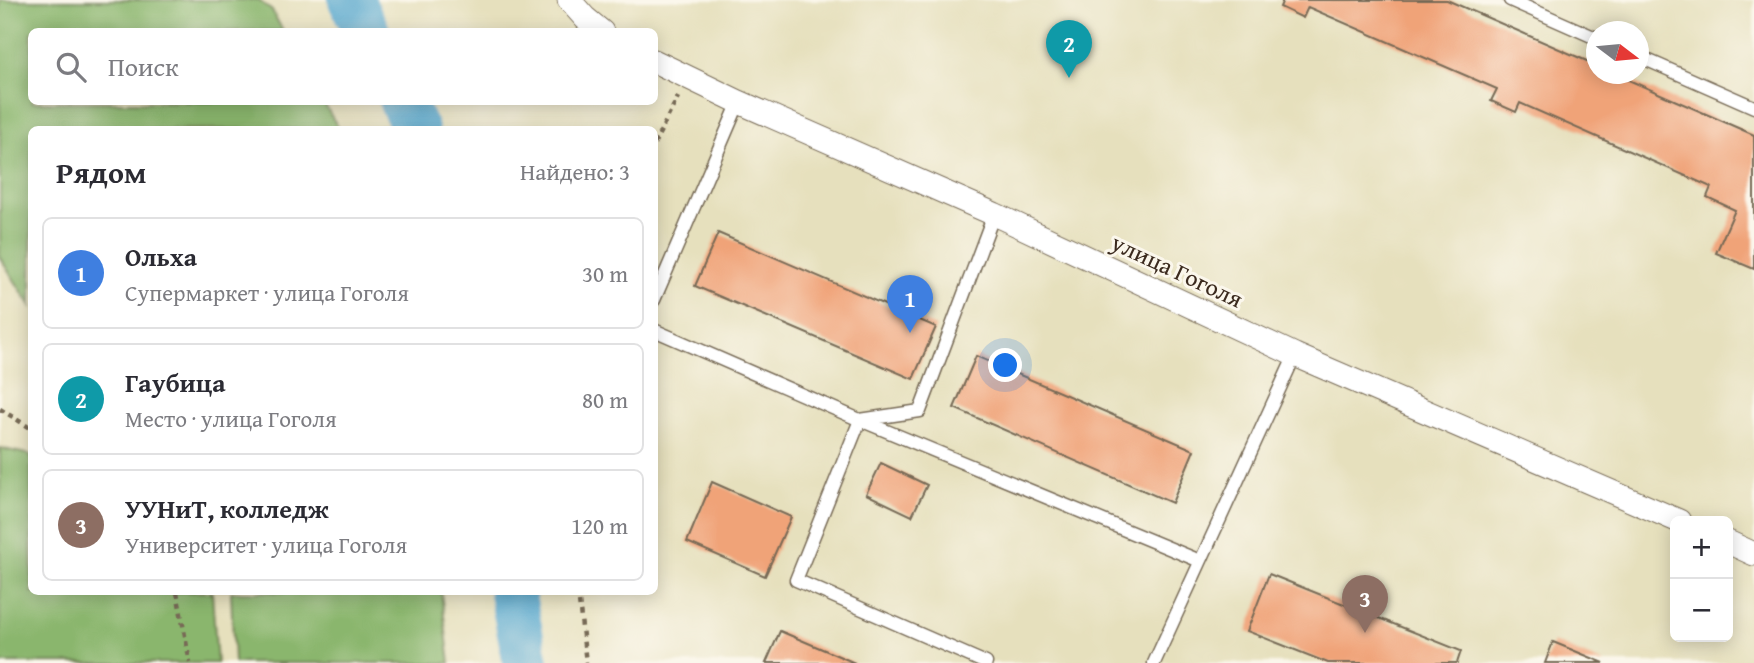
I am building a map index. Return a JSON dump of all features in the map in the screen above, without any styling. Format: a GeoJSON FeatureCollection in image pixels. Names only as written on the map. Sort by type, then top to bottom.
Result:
{"type":"FeatureCollection","features":[{"type":"Feature","properties":{"kind":"street"},"geometry":{"type":"LineString","coordinates":[[569,0],[597,28]]}},
{"type":"Feature","properties":{"kind":"street","name":"улица Гоголя"},"geometry":{"type":"LineString","coordinates":[[658,63],[739,102],[994,214],[1295,355],[1670,517]]}},
{"type":"Feature","properties":{"kind":"street"},"geometry":{"type":"LineString","coordinates":[[1733,544],[1754,554]]}},
{"type":"Feature","properties":{"kind":"lane"},"geometry":{"type":"LineString","coordinates":[[1510,0],[1586,33]]}},
{"type":"Feature","properties":{"kind":"lane"},"geometry":{"type":"LineString","coordinates":[[1649,60],[1754,107]]}},
{"type":"Feature","properties":{"kind":"lane"},"geometry":{"type":"LineString","coordinates":[[658,291],[739,102]]}},
{"type":"Feature","properties":{"kind":"lane"},"geometry":{"type":"LineString","coordinates":[[860,420],[920,411],[994,214]]}},
{"type":"Feature","properties":{"kind":"lane"},"geometry":{"type":"LineString","coordinates":[[658,332],[860,420],[1200,561]]}},
{"type":"Feature","properties":{"kind":"lane"},"geometry":{"type":"LineString","coordinates":[[1154,663],[1295,355]]}},
{"type":"Feature","properties":{"kind":"lane"},"geometry":{"type":"LineString","coordinates":[[860,420],[796,580],[986,663]]}},
{"type":"Feature","properties":{"kind":"path"},"geometry":{"type":"LineString","coordinates":[[658,136],[688,77]]}},
{"type":"Feature","properties":{"kind":"path"},"geometry":{"type":"LineString","coordinates":[[0,409],[28,426]]}},
{"type":"Feature","properties":{"kind":"path"},"geometry":{"type":"LineString","coordinates":[[178,595],[190,663]]}},
{"type":"Feature","properties":{"kind":"path"},"geometry":{"type":"LineString","coordinates":[[578,595],[586,663]]}},
{"type":"Feature","properties":{"kind":"green space"},"geometry":{"type":"Polygon","coordinates":[[[0,0],[258,0],[272,11],[281,28],[28,28],[28,105],[325,105],[337,126],[28,126],[28,301],[0,258],[0,0]]]}},
{"type":"Feature","properties":{"kind":"green space"},"geometry":{"type":"Polygon","coordinates":[[[0,448],[28,454],[28,595],[212,595],[217,663],[0,663],[0,448]]]}},
{"type":"Feature","properties":{"kind":"green space"},"geometry":{"type":"Polygon","coordinates":[[[231,595],[441,595],[450,663],[234,663],[231,595]]]}},
{"type":"Feature","properties":{"kind":"building"},"geometry":{"type":"Polygon","coordinates":[[[1283,0],[1447,0],[1586,61],[1586,84],[1638,84],[1754,135],[1754,269],[1716,253],[1735,210],[1707,197],[1711,187],[1520,103],[1516,112],[1491,101],[1497,89],[1308,7],[1303,18],[1280,7],[1283,0]]]}},
{"type":"Feature","properties":{"kind":"building"},"geometry":{"type":"Polygon","coordinates":[[[718,233],[936,327],[913,379],[695,286],[718,233]]]}},
{"type":"Feature","properties":{"kind":"building"},"geometry":{"type":"Polygon","coordinates":[[[976,356],[1194,450],[1172,503],[954,408],[976,356]]]}},
{"type":"Feature","properties":{"kind":"building"},"geometry":{"type":"Polygon","coordinates":[[[881,463],[927,485],[912,516],[866,494],[881,463]]]}},
{"type":"Feature","properties":{"kind":"building"},"geometry":{"type":"Polygon","coordinates":[[[712,482],[791,517],[765,576],[687,542],[712,482]]]}},
{"type":"Feature","properties":{"kind":"building"},"geometry":{"type":"Polygon","coordinates":[[[1269,574],[1461,651],[1457,663],[1328,663],[1247,631],[1269,574]]]}},
{"type":"Feature","properties":{"kind":"building"},"geometry":{"type":"Polygon","coordinates":[[[780,631],[855,663],[766,663],[780,631]]]}},
{"type":"Feature","properties":{"kind":"building"},"geometry":{"type":"Polygon","coordinates":[[[1553,642],[1604,663],[1545,663],[1553,642]]]}},
{"type":"Feature","properties":{"kind":"waterway"},"geometry":{"type":"LineString","coordinates":[[351,0],[365,28]]}},
{"type":"Feature","properties":{"kind":"waterway"},"geometry":{"type":"LineString","coordinates":[[404,105],[414,126]]}},
{"type":"Feature","properties":{"kind":"waterway"},"geometry":{"type":"LineString","coordinates":[[513,595],[526,663]]}},
{"type":"Feature","properties":{"kind":"place","name":"Гаубица"},"geometry":{"type":"Point","coordinates":[1069,78]}},
{"type":"Feature","properties":{"kind":"place","name":"Ольха"},"geometry":{"type":"Point","coordinates":[910,333]}},
{"type":"Feature","properties":{"kind":"place","name":"УУНиТ, колледж"},"geometry":{"type":"Point","coordinates":[1365,633]}}]}
